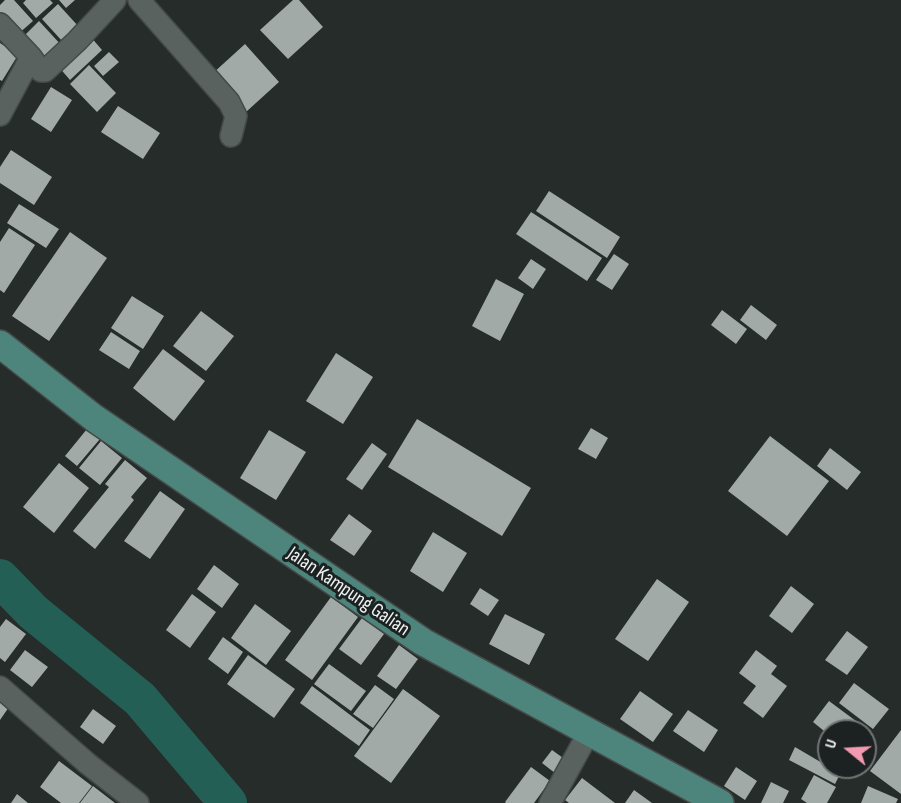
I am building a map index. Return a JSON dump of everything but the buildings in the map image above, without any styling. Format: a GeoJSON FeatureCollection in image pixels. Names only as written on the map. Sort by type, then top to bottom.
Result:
{"type":"FeatureCollection","features":[{"type":"Feature","properties":{"kind":"main road","name":"Jalan Kampung Galian"},"geometry":{"type":"LineString","coordinates":[[0,344],[94,418],[423,642],[720,803]]}},
{"type":"Feature","properties":{"kind":"street"},"geometry":{"type":"LineString","coordinates":[[0,24],[42,71],[77,41],[115,0]]}},
{"type":"Feature","properties":{"kind":"street"},"geometry":{"type":"LineString","coordinates":[[140,0],[229,102],[236,117],[231,136]]}},
{"type":"Feature","properties":{"kind":"street"},"geometry":{"type":"LineString","coordinates":[[0,115],[31,57]]}},
{"type":"Feature","properties":{"kind":"street"},"geometry":{"type":"LineString","coordinates":[[0,687],[88,764],[138,803]]}},
{"type":"Feature","properties":{"kind":"street"},"geometry":{"type":"LineString","coordinates":[[550,803],[589,732]]}},
{"type":"Feature","properties":{"kind":"waterway"},"geometry":{"type":"LineString","coordinates":[[0,578],[33,612],[140,699],[228,803]]}}]}
